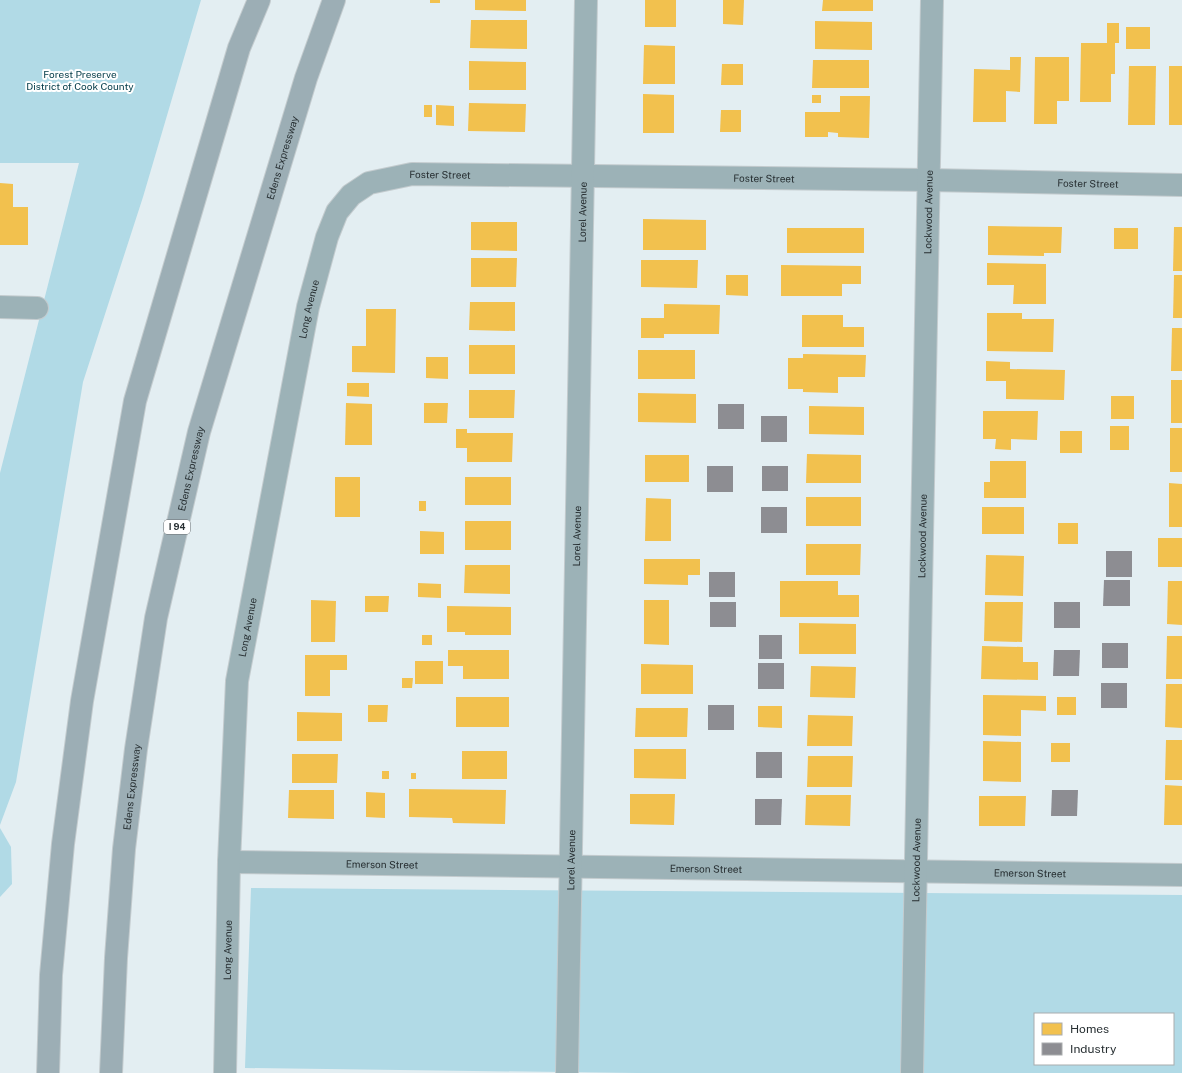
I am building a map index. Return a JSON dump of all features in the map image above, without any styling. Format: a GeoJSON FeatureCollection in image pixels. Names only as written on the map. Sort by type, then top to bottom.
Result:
{"type":"FeatureCollection","features":[{"type":"Feature","properties":{"kind":"highway"},"geometry":{"type":"LineString","coordinates":[[48,1073],[51,975],[63,844],[82,701],[136,400],[239,48],[259,0]]}},
{"type":"Feature","properties":{"kind":"highway","name":"Edens Expressway"},"geometry":{"type":"LineString","coordinates":[[111,1073],[116,958],[124,849],[136,749],[156,618],[199,432],[306,78],[334,0]]}},
{"type":"Feature","properties":{"kind":"street","name":"Lorel Avenue"},"geometry":{"type":"LineString","coordinates":[[566,1073],[586,0]]}},
{"type":"Feature","properties":{"kind":"street","name":"Lockwood Avenue"},"geometry":{"type":"LineString","coordinates":[[912,1073],[932,0]]}},
{"type":"Feature","properties":{"kind":"street","name":"Foster Street"},"geometry":{"type":"LineString","coordinates":[[351,195],[369,183],[412,174],[928,180],[1182,185]]}},
{"type":"Feature","properties":{"kind":"street","name":"Long Avenue"},"geometry":{"type":"LineString","coordinates":[[225,1073],[229,862],[237,681],[308,307],[327,237],[337,212],[351,195]]}},
{"type":"Feature","properties":{"kind":"street"},"geometry":{"type":"LineString","coordinates":[[0,307],[37,308]]}},
{"type":"Feature","properties":{"kind":"street","name":"Emerson Street"},"geometry":{"type":"LineString","coordinates":[[229,862],[1182,875]]}},
{"type":"Feature","properties":{"kind":"green space","name":"Forest Preserve District of Cook County"},"geometry":{"type":"Polygon","coordinates":[[[0,0],[201,0],[143,197],[83,382],[16,782],[0,825],[0,473],[79,163],[0,163],[0,0]]]}},
{"type":"Feature","properties":{"kind":"green space"},"geometry":{"type":"Polygon","coordinates":[[[0,828],[11,847],[12,884],[0,897],[0,828]]]}},
{"type":"Feature","properties":{"kind":"green space"},"geometry":{"type":"Polygon","coordinates":[[[251,888],[1182,895],[1182,1073],[637,1073],[245,1068],[251,888]]]}},
{"type":"Feature","properties":{"kind":"building: Homes"},"geometry":{"type":"Polygon","coordinates":[[[430,0],[440,0],[440,3],[430,3],[430,0]]]}},
{"type":"Feature","properties":{"kind":"building: Homes"},"geometry":{"type":"Polygon","coordinates":[[[475,0],[526,0],[526,11],[475,10],[475,0]]]}},
{"type":"Feature","properties":{"kind":"building: Homes"},"geometry":{"type":"Polygon","coordinates":[[[645,0],[676,0],[676,27],[645,27],[645,0]]]}},
{"type":"Feature","properties":{"kind":"building: Homes"},"geometry":{"type":"Polygon","coordinates":[[[723,0],[744,0],[743,25],[723,24],[723,0]]]}},
{"type":"Feature","properties":{"kind":"building: Homes"},"geometry":{"type":"Polygon","coordinates":[[[823,0],[873,0],[873,11],[822,11],[823,0]]]}},
{"type":"Feature","properties":{"kind":"building: Homes"},"geometry":{"type":"Polygon","coordinates":[[[471,20],[527,20],[527,49],[470,48],[471,20]]]}},
{"type":"Feature","properties":{"kind":"building: Homes"},"geometry":{"type":"Polygon","coordinates":[[[815,21],[872,22],[872,50],[815,49],[815,21]]]}},
{"type":"Feature","properties":{"kind":"building: Homes"},"geometry":{"type":"Polygon","coordinates":[[[1107,23],[1119,23],[1119,43],[1115,43],[1115,74],[1111,74],[1111,102],[1080,102],[1081,43],[1107,43],[1107,23]]]}},
{"type":"Feature","properties":{"kind":"building: Homes"},"geometry":{"type":"Polygon","coordinates":[[[1126,27],[1150,27],[1150,49],[1126,49],[1126,27]]]}},
{"type":"Feature","properties":{"kind":"building: Homes"},"geometry":{"type":"Polygon","coordinates":[[[644,45],[675,46],[675,84],[643,84],[644,45]]]}},
{"type":"Feature","properties":{"kind":"building: Homes"},"geometry":{"type":"Polygon","coordinates":[[[1010,57],[1021,57],[1020,92],[1006,91],[1006,122],[973,122],[974,69],[1010,70],[1010,57]]]}},
{"type":"Feature","properties":{"kind":"building: Homes"},"geometry":{"type":"Polygon","coordinates":[[[1035,57],[1069,57],[1069,101],[1057,101],[1057,124],[1034,124],[1035,57]]]}},
{"type":"Feature","properties":{"kind":"building: Homes"},"geometry":{"type":"Polygon","coordinates":[[[813,60],[869,60],[869,88],[812,88],[813,60]]]}},
{"type":"Feature","properties":{"kind":"building: Homes"},"geometry":{"type":"Polygon","coordinates":[[[469,61],[526,62],[526,90],[469,90],[469,61]]]}},
{"type":"Feature","properties":{"kind":"building: Homes"},"geometry":{"type":"Polygon","coordinates":[[[722,64],[743,64],[743,85],[721,85],[722,64]]]}},
{"type":"Feature","properties":{"kind":"building: Homes"},"geometry":{"type":"Polygon","coordinates":[[[1129,66],[1156,66],[1155,125],[1128,125],[1129,66]]]}},
{"type":"Feature","properties":{"kind":"building: Homes"},"geometry":{"type":"Polygon","coordinates":[[[1169,66],[1182,66],[1182,125],[1169,125],[1169,66]]]}},
{"type":"Feature","properties":{"kind":"building: Homes"},"geometry":{"type":"Polygon","coordinates":[[[643,94],[674,95],[674,133],[643,133],[643,94]]]}},
{"type":"Feature","properties":{"kind":"building: Homes"},"geometry":{"type":"Polygon","coordinates":[[[812,95],[821,95],[821,103],[812,103],[812,95]]]}},
{"type":"Feature","properties":{"kind":"building: Homes"},"geometry":{"type":"Polygon","coordinates":[[[840,96],[870,96],[869,138],[838,137],[838,133],[828,132],[828,137],[805,137],[805,112],[840,112],[840,96]]]}},
{"type":"Feature","properties":{"kind":"building: Homes"},"geometry":{"type":"Polygon","coordinates":[[[469,103],[526,104],[525,132],[468,131],[469,103]]]}},
{"type":"Feature","properties":{"kind":"building: Homes"},"geometry":{"type":"Polygon","coordinates":[[[424,105],[432,105],[432,117],[424,117],[424,105]]]}},
{"type":"Feature","properties":{"kind":"building: Homes"},"geometry":{"type":"Polygon","coordinates":[[[436,105],[454,106],[454,126],[436,125],[436,105]]]}},
{"type":"Feature","properties":{"kind":"building: Homes"},"geometry":{"type":"Polygon","coordinates":[[[721,110],[741,110],[741,132],[720,132],[721,110]]]}},
{"type":"Feature","properties":{"kind":"building: Homes"},"geometry":{"type":"Polygon","coordinates":[[[0,183],[13,184],[13,207],[28,207],[28,245],[0,245],[0,183]]]}},
{"type":"Feature","properties":{"kind":"building: Homes"},"geometry":{"type":"Polygon","coordinates":[[[643,219],[706,220],[706,250],[643,250],[643,219]]]}},
{"type":"Feature","properties":{"kind":"building: Homes"},"geometry":{"type":"Polygon","coordinates":[[[471,222],[517,222],[517,251],[471,250],[471,222]]]}},
{"type":"Feature","properties":{"kind":"building: Homes"},"geometry":{"type":"Polygon","coordinates":[[[988,226],[1062,227],[1061,253],[1044,253],[1044,256],[988,255],[988,226]]]}},
{"type":"Feature","properties":{"kind":"building: Homes"},"geometry":{"type":"Polygon","coordinates":[[[1174,227],[1182,227],[1182,271],[1173,271],[1174,227]]]}},
{"type":"Feature","properties":{"kind":"building: Homes"},"geometry":{"type":"Polygon","coordinates":[[[787,228],[864,228],[864,253],[787,253],[787,228]]]}},
{"type":"Feature","properties":{"kind":"building: Homes"},"geometry":{"type":"Polygon","coordinates":[[[1114,228],[1138,228],[1138,249],[1114,249],[1114,228]]]}},
{"type":"Feature","properties":{"kind":"building: Homes"},"geometry":{"type":"Polygon","coordinates":[[[471,258],[517,258],[516,287],[471,287],[471,258]]]}},
{"type":"Feature","properties":{"kind":"building: Homes"},"geometry":{"type":"Polygon","coordinates":[[[641,260],[698,260],[697,288],[641,287],[641,260]]]}},
{"type":"Feature","properties":{"kind":"building: Homes"},"geometry":{"type":"Polygon","coordinates":[[[987,263],[1046,264],[1046,304],[1013,304],[1014,285],[987,285],[987,263]]]}},
{"type":"Feature","properties":{"kind":"building: Homes"},"geometry":{"type":"Polygon","coordinates":[[[781,265],[861,266],[861,284],[842,284],[842,296],[781,296],[781,265]]]}},
{"type":"Feature","properties":{"kind":"building: Homes"},"geometry":{"type":"Polygon","coordinates":[[[726,275],[748,275],[748,296],[726,295],[726,275]]]}},
{"type":"Feature","properties":{"kind":"building: Homes"},"geometry":{"type":"Polygon","coordinates":[[[1174,275],[1182,275],[1182,318],[1173,318],[1174,275]]]}},
{"type":"Feature","properties":{"kind":"building: Homes"},"geometry":{"type":"Polygon","coordinates":[[[470,302],[515,302],[515,331],[469,330],[470,302]]]}},
{"type":"Feature","properties":{"kind":"building: Homes"},"geometry":{"type":"Polygon","coordinates":[[[664,304],[720,305],[719,334],[664,334],[664,338],[641,338],[641,318],[664,318],[664,304]]]}},
{"type":"Feature","properties":{"kind":"building: Homes"},"geometry":{"type":"Polygon","coordinates":[[[366,309],[396,309],[395,373],[352,372],[352,346],[366,346],[366,309]]]}},
{"type":"Feature","properties":{"kind":"building: Homes"},"geometry":{"type":"Polygon","coordinates":[[[987,313],[1022,313],[1022,319],[1054,319],[1053,352],[987,351],[987,313]]]}},
{"type":"Feature","properties":{"kind":"building: Homes"},"geometry":{"type":"Polygon","coordinates":[[[802,315],[843,315],[843,327],[864,327],[864,347],[802,347],[802,315]]]}},
{"type":"Feature","properties":{"kind":"building: Homes"},"geometry":{"type":"Polygon","coordinates":[[[1172,328],[1182,328],[1182,371],[1171,371],[1172,328]]]}},
{"type":"Feature","properties":{"kind":"building: Homes"},"geometry":{"type":"Polygon","coordinates":[[[469,345],[515,345],[515,374],[469,374],[469,345]]]}},
{"type":"Feature","properties":{"kind":"building: Homes"},"geometry":{"type":"Polygon","coordinates":[[[638,350],[695,350],[695,379],[638,379],[638,350]]]}},
{"type":"Feature","properties":{"kind":"building: Homes"},"geometry":{"type":"Polygon","coordinates":[[[803,354],[866,355],[865,377],[838,377],[838,393],[803,392],[803,389],[788,389],[788,358],[803,358],[803,354]]]}},
{"type":"Feature","properties":{"kind":"building: Homes"},"geometry":{"type":"Polygon","coordinates":[[[426,357],[448,357],[448,379],[426,378],[426,357]]]}},
{"type":"Feature","properties":{"kind":"building: Homes"},"geometry":{"type":"Polygon","coordinates":[[[986,361],[1010,362],[1010,369],[1065,370],[1064,400],[1006,399],[1006,381],[986,381],[986,361]]]}},
{"type":"Feature","properties":{"kind":"building: Homes"},"geometry":{"type":"Polygon","coordinates":[[[1171,380],[1182,380],[1182,423],[1171,423],[1171,380]]]}},
{"type":"Feature","properties":{"kind":"building: Homes"},"geometry":{"type":"Polygon","coordinates":[[[347,383],[369,383],[369,397],[347,396],[347,383]]]}},
{"type":"Feature","properties":{"kind":"building: Homes"},"geometry":{"type":"Polygon","coordinates":[[[469,390],[515,390],[514,418],[469,418],[469,390]]]}},
{"type":"Feature","properties":{"kind":"building: Homes"},"geometry":{"type":"Polygon","coordinates":[[[638,393],[696,394],[696,423],[638,422],[638,393]]]}},
{"type":"Feature","properties":{"kind":"building: Homes"},"geometry":{"type":"Polygon","coordinates":[[[1111,396],[1134,396],[1134,419],[1111,419],[1111,396]]]}},
{"type":"Feature","properties":{"kind":"building: Homes"},"geometry":{"type":"Polygon","coordinates":[[[346,403],[372,404],[372,445],[345,445],[346,403]]]}},
{"type":"Feature","properties":{"kind":"building: Homes"},"geometry":{"type":"Polygon","coordinates":[[[424,403],[448,403],[447,423],[424,423],[424,403]]]}},
{"type":"Feature","properties":{"kind":"building: Homes"},"geometry":{"type":"Polygon","coordinates":[[[809,406],[864,407],[864,435],[809,434],[809,406]]]}},
{"type":"Feature","properties":{"kind":"building: Homes"},"geometry":{"type":"Polygon","coordinates":[[[983,411],[1038,411],[1037,440],[1011,439],[1011,450],[995,449],[996,439],[983,439],[983,411]]]}},
{"type":"Feature","properties":{"kind":"building: Homes"},"geometry":{"type":"Polygon","coordinates":[[[1110,426],[1129,426],[1129,450],[1110,450],[1110,426]]]}},
{"type":"Feature","properties":{"kind":"building: Homes"},"geometry":{"type":"Polygon","coordinates":[[[1170,428],[1182,428],[1182,472],[1170,472],[1170,428]]]}},
{"type":"Feature","properties":{"kind":"building: Homes"},"geometry":{"type":"Polygon","coordinates":[[[456,429],[467,429],[467,433],[513,433],[512,462],[467,462],[467,448],[456,448],[456,429]]]}},
{"type":"Feature","properties":{"kind":"building: Homes"},"geometry":{"type":"Polygon","coordinates":[[[1060,431],[1082,431],[1082,453],[1060,453],[1060,431]]]}},
{"type":"Feature","properties":{"kind":"building: Homes"},"geometry":{"type":"Polygon","coordinates":[[[807,454],[861,455],[861,483],[806,483],[807,454]]]}},
{"type":"Feature","properties":{"kind":"building: Homes"},"geometry":{"type":"Polygon","coordinates":[[[645,455],[689,455],[689,482],[645,482],[645,455]]]}},
{"type":"Feature","properties":{"kind":"building: Homes"},"geometry":{"type":"Polygon","coordinates":[[[990,461],[1026,461],[1026,498],[984,498],[984,482],[990,482],[990,461]]]}},
{"type":"Feature","properties":{"kind":"building: Homes"},"geometry":{"type":"Polygon","coordinates":[[[335,477],[360,477],[360,517],[335,517],[335,477]]]}},
{"type":"Feature","properties":{"kind":"building: Homes"},"geometry":{"type":"Polygon","coordinates":[[[465,477],[511,477],[511,505],[465,505],[465,477]]]}},
{"type":"Feature","properties":{"kind":"building: Homes"},"geometry":{"type":"Polygon","coordinates":[[[1169,483],[1182,484],[1182,527],[1169,527],[1169,483]]]}},
{"type":"Feature","properties":{"kind":"building: Homes"},"geometry":{"type":"Polygon","coordinates":[[[806,497],[861,497],[861,526],[806,526],[806,497]]]}},
{"type":"Feature","properties":{"kind":"building: Homes"},"geometry":{"type":"Polygon","coordinates":[[[646,498],[671,499],[671,541],[645,541],[646,498]]]}},
{"type":"Feature","properties":{"kind":"building: Homes"},"geometry":{"type":"Polygon","coordinates":[[[419,501],[426,501],[426,511],[419,511],[419,501]]]}},
{"type":"Feature","properties":{"kind":"building: Homes"},"geometry":{"type":"Polygon","coordinates":[[[982,507],[1024,507],[1024,534],[982,534],[982,507]]]}},
{"type":"Feature","properties":{"kind":"building: Homes"},"geometry":{"type":"Polygon","coordinates":[[[465,521],[511,521],[511,550],[465,550],[465,521]]]}},
{"type":"Feature","properties":{"kind":"building: Homes"},"geometry":{"type":"Polygon","coordinates":[[[1058,523],[1078,523],[1078,544],[1058,544],[1058,523]]]}},
{"type":"Feature","properties":{"kind":"building: Homes"},"geometry":{"type":"Polygon","coordinates":[[[420,531],[444,532],[444,554],[420,554],[420,531]]]}},
{"type":"Feature","properties":{"kind":"building: Homes"},"geometry":{"type":"Polygon","coordinates":[[[1158,538],[1182,538],[1182,567],[1158,567],[1158,538]]]}},
{"type":"Feature","properties":{"kind":"building: Homes"},"geometry":{"type":"Polygon","coordinates":[[[806,544],[861,544],[860,575],[806,575],[806,544]]]}},
{"type":"Feature","properties":{"kind":"building: Homes"},"geometry":{"type":"Polygon","coordinates":[[[986,555],[1024,556],[1023,596],[985,595],[986,555]]]}},
{"type":"Feature","properties":{"kind":"building: Homes"},"geometry":{"type":"Polygon","coordinates":[[[644,559],[700,559],[700,575],[688,575],[688,585],[644,584],[644,559]]]}},
{"type":"Feature","properties":{"kind":"building: Homes"},"geometry":{"type":"Polygon","coordinates":[[[465,565],[510,565],[510,594],[464,593],[465,565]]]}},
{"type":"Feature","properties":{"kind":"building: Homes"},"geometry":{"type":"Polygon","coordinates":[[[780,581],[838,581],[838,595],[859,595],[859,617],[780,617],[780,581]]]}},
{"type":"Feature","properties":{"kind":"building: Homes"},"geometry":{"type":"Polygon","coordinates":[[[1168,581],[1182,581],[1182,625],[1167,624],[1168,581]]]}},
{"type":"Feature","properties":{"kind":"building: Homes"},"geometry":{"type":"Polygon","coordinates":[[[418,583],[441,584],[441,598],[418,597],[418,583]]]}},
{"type":"Feature","properties":{"kind":"building: Homes"},"geometry":{"type":"Polygon","coordinates":[[[365,596],[389,596],[388,612],[365,612],[365,596]]]}},
{"type":"Feature","properties":{"kind":"building: Homes"},"geometry":{"type":"Polygon","coordinates":[[[311,600],[336,601],[335,642],[311,642],[311,600]]]}},
{"type":"Feature","properties":{"kind":"building: Homes"},"geometry":{"type":"Polygon","coordinates":[[[644,600],[669,600],[669,645],[644,644],[644,600]]]}},
{"type":"Feature","properties":{"kind":"building: Homes"},"geometry":{"type":"Polygon","coordinates":[[[985,602],[1023,602],[1022,642],[984,641],[985,602]]]}},
{"type":"Feature","properties":{"kind":"building: Homes"},"geometry":{"type":"Polygon","coordinates":[[[447,606],[511,607],[511,635],[465,635],[465,632],[447,632],[447,606]]]}},
{"type":"Feature","properties":{"kind":"building: Homes"},"geometry":{"type":"Polygon","coordinates":[[[799,623],[856,624],[856,654],[799,654],[799,623]]]}},
{"type":"Feature","properties":{"kind":"building: Homes"},"geometry":{"type":"Polygon","coordinates":[[[422,635],[432,635],[432,645],[422,645],[422,635]]]}},
{"type":"Feature","properties":{"kind":"building: Homes"},"geometry":{"type":"Polygon","coordinates":[[[1167,636],[1182,636],[1182,679],[1166,679],[1167,636]]]}},
{"type":"Feature","properties":{"kind":"building: Homes"},"geometry":{"type":"Polygon","coordinates":[[[982,646],[1023,647],[1023,662],[1038,662],[1038,680],[981,679],[982,646]]]}},
{"type":"Feature","properties":{"kind":"building: Homes"},"geometry":{"type":"Polygon","coordinates":[[[448,650],[509,650],[509,679],[463,679],[463,666],[448,666],[448,650]]]}},
{"type":"Feature","properties":{"kind":"building: Homes"},"geometry":{"type":"Polygon","coordinates":[[[305,655],[347,655],[347,670],[330,670],[330,696],[305,696],[305,655]]]}},
{"type":"Feature","properties":{"kind":"building: Homes"},"geometry":{"type":"Polygon","coordinates":[[[415,661],[443,661],[443,684],[415,684],[415,661]]]}},
{"type":"Feature","properties":{"kind":"building: Homes"},"geometry":{"type":"Polygon","coordinates":[[[641,664],[693,665],[693,694],[641,694],[641,664]]]}},
{"type":"Feature","properties":{"kind":"building: Homes"},"geometry":{"type":"Polygon","coordinates":[[[811,666],[856,667],[855,698],[810,697],[811,666]]]}},
{"type":"Feature","properties":{"kind":"building: Homes"},"geometry":{"type":"Polygon","coordinates":[[[402,678],[413,678],[412,688],[402,688],[402,678]]]}},
{"type":"Feature","properties":{"kind":"building: Homes"},"geometry":{"type":"Polygon","coordinates":[[[1166,684],[1182,684],[1182,728],[1165,727],[1166,684]]]}},
{"type":"Feature","properties":{"kind":"building: Homes"},"geometry":{"type":"Polygon","coordinates":[[[983,695],[1046,696],[1046,711],[1021,710],[1021,736],[983,735],[983,695]]]}},
{"type":"Feature","properties":{"kind":"building: Homes"},"geometry":{"type":"Polygon","coordinates":[[[456,697],[509,697],[509,727],[456,727],[456,697]]]}},
{"type":"Feature","properties":{"kind":"building: Homes"},"geometry":{"type":"Polygon","coordinates":[[[1057,697],[1076,697],[1076,715],[1057,715],[1057,697]]]}},
{"type":"Feature","properties":{"kind":"building: Homes"},"geometry":{"type":"Polygon","coordinates":[[[368,705],[388,705],[387,722],[368,722],[368,705]]]}},
{"type":"Feature","properties":{"kind":"building: Homes"},"geometry":{"type":"Polygon","coordinates":[[[758,706],[782,706],[782,728],[758,727],[758,706]]]}},
{"type":"Feature","properties":{"kind":"building: Homes"},"geometry":{"type":"Polygon","coordinates":[[[636,708],[688,708],[687,737],[635,737],[636,708]]]}},
{"type":"Feature","properties":{"kind":"building: Homes"},"geometry":{"type":"Polygon","coordinates":[[[297,712],[342,713],[342,741],[297,741],[297,712]]]}},
{"type":"Feature","properties":{"kind":"building: Homes"},"geometry":{"type":"Polygon","coordinates":[[[808,715],[853,716],[852,746],[807,746],[808,715]]]}},
{"type":"Feature","properties":{"kind":"building: Homes"},"geometry":{"type":"Polygon","coordinates":[[[1166,740],[1182,740],[1182,780],[1165,780],[1166,740]]]}},
{"type":"Feature","properties":{"kind":"building: Homes"},"geometry":{"type":"Polygon","coordinates":[[[983,741],[1021,742],[1021,782],[983,781],[983,741]]]}},
{"type":"Feature","properties":{"kind":"building: Homes"},"geometry":{"type":"Polygon","coordinates":[[[1051,743],[1070,743],[1070,762],[1051,762],[1051,743]]]}},
{"type":"Feature","properties":{"kind":"building: Homes"},"geometry":{"type":"Polygon","coordinates":[[[634,749],[686,749],[686,779],[634,778],[634,749]]]}},
{"type":"Feature","properties":{"kind":"building: Homes"},"geometry":{"type":"Polygon","coordinates":[[[462,751],[507,751],[507,779],[462,779],[462,751]]]}},
{"type":"Feature","properties":{"kind":"building: Homes"},"geometry":{"type":"Polygon","coordinates":[[[292,754],[338,754],[337,783],[292,783],[292,754]]]}},
{"type":"Feature","properties":{"kind":"building: Homes"},"geometry":{"type":"Polygon","coordinates":[[[808,756],[853,756],[852,787],[807,787],[808,756]]]}},
{"type":"Feature","properties":{"kind":"building: Homes"},"geometry":{"type":"Polygon","coordinates":[[[382,771],[389,771],[389,779],[382,779],[382,771]]]}},
{"type":"Feature","properties":{"kind":"building: Homes"},"geometry":{"type":"Polygon","coordinates":[[[411,773],[416,773],[416,779],[411,779],[411,773]]]}},
{"type":"Feature","properties":{"kind":"building: Homes"},"geometry":{"type":"Polygon","coordinates":[[[1165,785],[1182,786],[1182,825],[1164,825],[1165,785]]]}},
{"type":"Feature","properties":{"kind":"building: Homes"},"geometry":{"type":"Polygon","coordinates":[[[409,789],[506,790],[505,824],[453,823],[452,818],[409,817],[409,789]]]}},
{"type":"Feature","properties":{"kind":"building: Homes"},"geometry":{"type":"Polygon","coordinates":[[[289,790],[334,790],[334,819],[288,818],[289,790]]]}},
{"type":"Feature","properties":{"kind":"building: Homes"},"geometry":{"type":"Polygon","coordinates":[[[366,792],[385,793],[385,818],[366,817],[366,792]]]}},
{"type":"Feature","properties":{"kind":"building: Homes"},"geometry":{"type":"Polygon","coordinates":[[[630,794],[675,794],[674,825],[630,824],[630,794]]]}},
{"type":"Feature","properties":{"kind":"building: Homes"},"geometry":{"type":"Polygon","coordinates":[[[806,795],[851,795],[850,826],[805,825],[806,795]]]}},
{"type":"Feature","properties":{"kind":"building: Homes"},"geometry":{"type":"Polygon","coordinates":[[[979,796],[1026,796],[1025,826],[979,826],[979,796]]]}},
{"type":"Feature","properties":{"kind":"building: Industry"},"geometry":{"type":"Polygon","coordinates":[[[718,404],[744,404],[744,429],[718,429],[718,404]]]}},
{"type":"Feature","properties":{"kind":"building: Industry"},"geometry":{"type":"Polygon","coordinates":[[[761,416],[787,416],[787,442],[761,442],[761,416]]]}},
{"type":"Feature","properties":{"kind":"building: Industry"},"geometry":{"type":"Polygon","coordinates":[[[707,466],[733,466],[733,492],[707,492],[707,466]]]}},
{"type":"Feature","properties":{"kind":"building: Industry"},"geometry":{"type":"Polygon","coordinates":[[[762,466],[788,466],[788,491],[762,491],[762,466]]]}},
{"type":"Feature","properties":{"kind":"building: Industry"},"geometry":{"type":"Polygon","coordinates":[[[761,507],[787,507],[787,533],[761,533],[761,507]]]}},
{"type":"Feature","properties":{"kind":"building: Industry"},"geometry":{"type":"Polygon","coordinates":[[[1106,551],[1132,551],[1132,577],[1106,577],[1106,551]]]}},
{"type":"Feature","properties":{"kind":"building: Industry"},"geometry":{"type":"Polygon","coordinates":[[[709,572],[735,572],[735,597],[709,597],[709,572]]]}},
{"type":"Feature","properties":{"kind":"building: Industry"},"geometry":{"type":"Polygon","coordinates":[[[1104,580],[1130,580],[1130,606],[1103,606],[1104,580]]]}},
{"type":"Feature","properties":{"kind":"building: Industry"},"geometry":{"type":"Polygon","coordinates":[[[710,602],[736,602],[736,627],[710,627],[710,602]]]}},
{"type":"Feature","properties":{"kind":"building: Industry"},"geometry":{"type":"Polygon","coordinates":[[[1054,602],[1080,602],[1080,628],[1054,628],[1054,602]]]}},
{"type":"Feature","properties":{"kind":"building: Industry"},"geometry":{"type":"Polygon","coordinates":[[[759,635],[782,635],[782,659],[759,659],[759,635]]]}},
{"type":"Feature","properties":{"kind":"building: Industry"},"geometry":{"type":"Polygon","coordinates":[[[1102,643],[1128,643],[1128,668],[1102,668],[1102,643]]]}},
{"type":"Feature","properties":{"kind":"building: Industry"},"geometry":{"type":"Polygon","coordinates":[[[1054,650],[1080,650],[1079,676],[1053,676],[1054,650]]]}},
{"type":"Feature","properties":{"kind":"building: Industry"},"geometry":{"type":"Polygon","coordinates":[[[758,663],[784,663],[784,689],[758,689],[758,663]]]}},
{"type":"Feature","properties":{"kind":"building: Industry"},"geometry":{"type":"Polygon","coordinates":[[[1101,683],[1127,683],[1127,708],[1101,708],[1101,683]]]}},
{"type":"Feature","properties":{"kind":"building: Industry"},"geometry":{"type":"Polygon","coordinates":[[[708,705],[734,705],[734,730],[708,730],[708,705]]]}},
{"type":"Feature","properties":{"kind":"building: Industry"},"geometry":{"type":"Polygon","coordinates":[[[756,752],[782,752],[782,778],[756,778],[756,752]]]}},
{"type":"Feature","properties":{"kind":"building: Industry"},"geometry":{"type":"Polygon","coordinates":[[[1052,790],[1078,790],[1077,816],[1051,816],[1052,790]]]}},
{"type":"Feature","properties":{"kind":"building: Industry"},"geometry":{"type":"Polygon","coordinates":[[[755,799],[782,799],[781,825],[755,825],[755,799]]]}}]}
